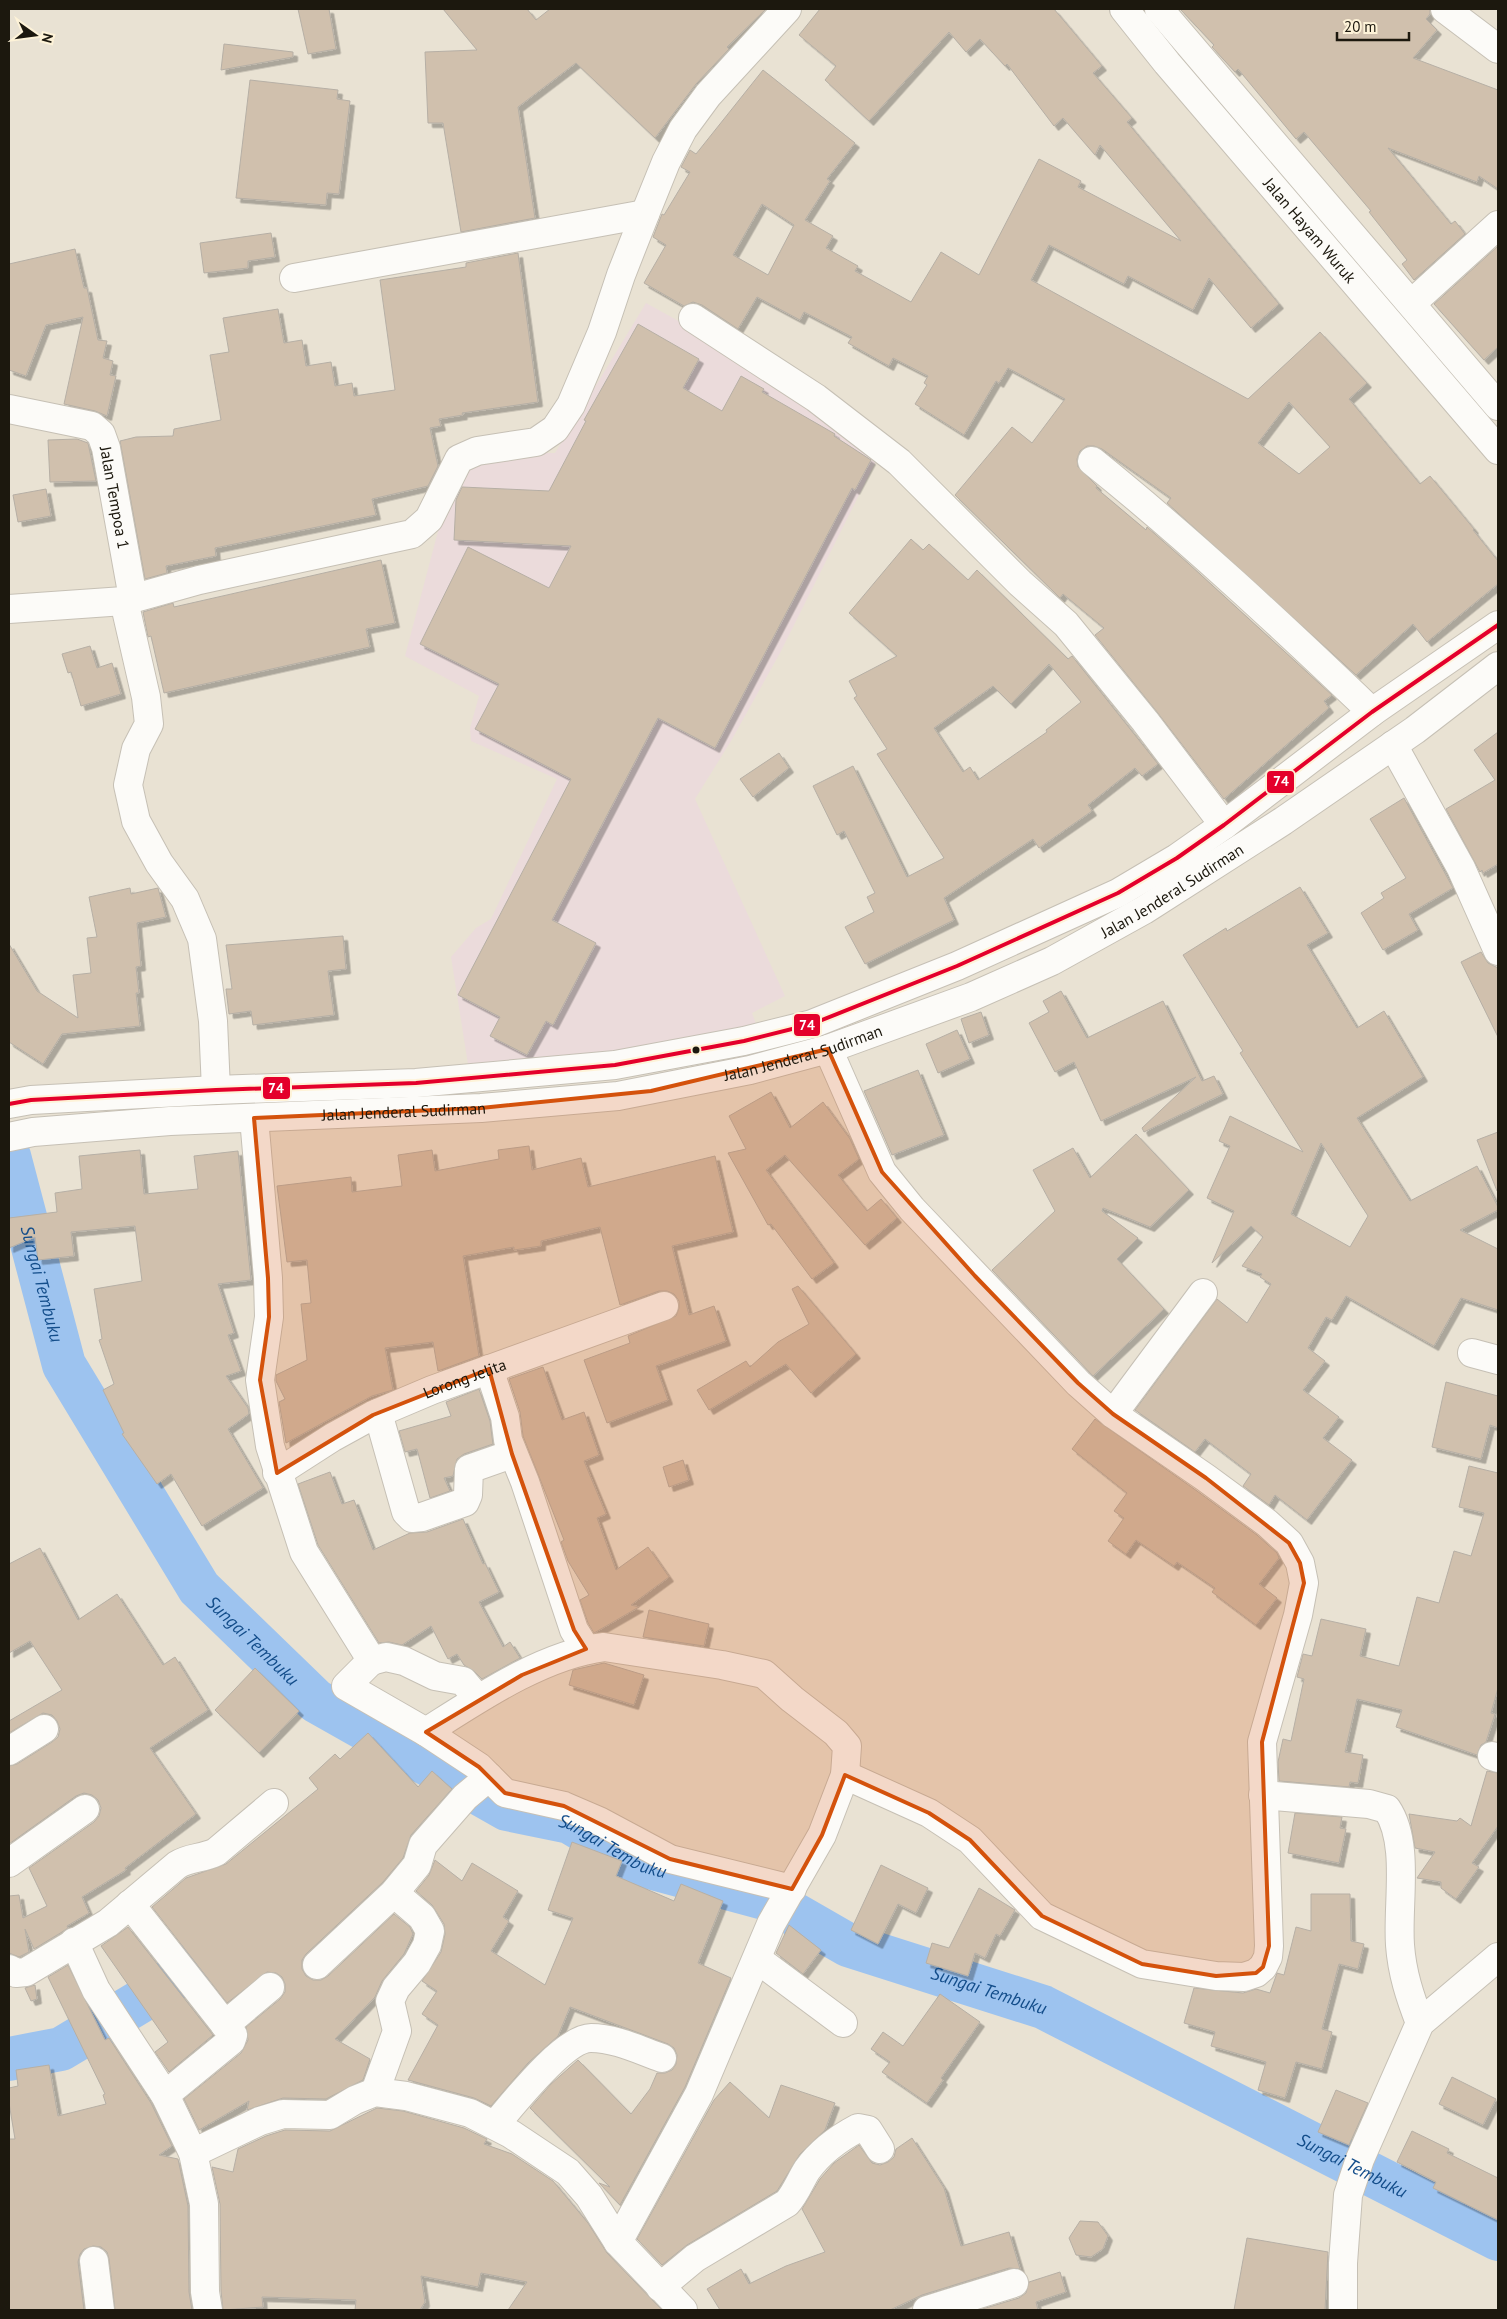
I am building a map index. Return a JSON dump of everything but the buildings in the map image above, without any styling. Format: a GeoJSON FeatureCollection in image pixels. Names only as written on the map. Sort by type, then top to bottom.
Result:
{"type":"FeatureCollection","features":[{"type":"Feature","properties":{"kind":"main road"},"geometry":{"type":"LineString","coordinates":[[9,609],[129,600],[199,580],[412,534],[429,519],[459,459],[477,451],[536,442],[555,429],[571,405],[602,332],[621,275],[666,162],[683,129],[708,95],[787,9]]}},
{"type":"Feature","properties":{"kind":"main road","name":"Jalan Hayam Wuruk"},"geometry":{"type":"LineString","coordinates":[[1124,9],[1167,63],[1498,450]]}},
{"type":"Feature","properties":{"kind":"main road","name":"Jalan Hayam Wuruk"},"geometry":{"type":"LineString","coordinates":[[1159,9],[1498,406]]}},
{"type":"Feature","properties":{"kind":"main road"},"geometry":{"type":"LineString","coordinates":[[1445,9],[1498,49]]}},
{"type":"Feature","properties":{"kind":"main road"},"geometry":{"type":"LineString","coordinates":[[294,278],[645,214]]}},
{"type":"Feature","properties":{"kind":"main road"},"geometry":{"type":"LineString","coordinates":[[1412,303],[1498,225]]}},
{"type":"Feature","properties":{"kind":"main road"},"geometry":{"type":"LineString","coordinates":[[693,318],[816,398],[899,462],[1020,582],[1066,624],[1145,721],[1224,825]]}},
{"type":"Feature","properties":{"kind":"main road","name":"Jalan Tempoa 1"},"geometry":{"type":"LineString","coordinates":[[9,410],[92,426],[101,434],[106,448],[149,724],[136,749],[128,785],[136,821],[159,863],[184,899],[202,939],[213,1021],[216,1090]]}},
{"type":"Feature","properties":{"kind":"main road"},"geometry":{"type":"LineString","coordinates":[[1092,461],[1160,516],[1226,574],[1372,712]]}},
{"type":"Feature","properties":{"kind":"main road","name":"Jalan Jenderal Sudirman"},"geometry":{"type":"LineString","coordinates":[[20,1102],[216,1090],[416,1083],[615,1065],[744,1041],[812,1024],[957,966],[1118,893],[1177,858],[1224,825],[1372,712],[1498,625]]}},
{"type":"Feature","properties":{"kind":"main road","name":"Jalan Jenderal Sudirman"},"geometry":{"type":"LineString","coordinates":[[21,1134],[170,1121],[481,1108],[618,1096],[750,1070],[828,1048],[971,997],[1052,961],[1144,910],[1283,821],[1393,745],[1498,666]]}},
{"type":"Feature","properties":{"kind":"main road"},"geometry":{"type":"LineString","coordinates":[[1393,745],[1461,868],[1498,951]]}},
{"type":"Feature","properties":{"kind":"main road"},"geometry":{"type":"LineString","coordinates":[[957,966],[971,997]]}},
{"type":"Feature","properties":{"kind":"main road"},"geometry":{"type":"LineString","coordinates":[[828,1048],[882,1172],[912,1209],[1078,1384],[1113,1414],[1206,1478],[1267,1523],[1289,1543],[1300,1563],[1304,1583],[1298,1614],[1262,1742],[1268,1892],[1268,1957],[1264,1967],[1256,1973],[1244,1977],[1216,1976],[1142,1964],[1042,1916],[970,1840],[929,1813],[845,1775]]}},
{"type":"Feature","properties":{"kind":"main road"},"geometry":{"type":"LineString","coordinates":[[615,1065],[618,1096]]}},
{"type":"Feature","properties":{"kind":"main road"},"geometry":{"type":"LineString","coordinates":[[254,1118],[268,1278],[269,1317],[260,1380],[270,1446],[277,1473],[304,1552],[372,1661]]}},
{"type":"Feature","properties":{"kind":"main road"},"geometry":{"type":"LineString","coordinates":[[1113,1414],[1203,1293]]}},
{"type":"Feature","properties":{"kind":"main road","name":"Lorong Jelita"},"geometry":{"type":"LineString","coordinates":[[277,1473],[333,1437],[378,1413],[432,1390],[664,1306]]}},
{"type":"Feature","properties":{"kind":"main road"},"geometry":{"type":"LineString","coordinates":[[1472,1353],[1498,1360]]}},
{"type":"Feature","properties":{"kind":"main road"},"geometry":{"type":"LineString","coordinates":[[489,1369],[505,1417],[512,1454],[525,1482],[574,1630],[586,1649]]}},
{"type":"Feature","properties":{"kind":"main road"},"geometry":{"type":"LineString","coordinates":[[378,1413],[406,1512],[412,1518],[422,1517],[465,1502],[468,1495],[469,1469],[512,1454]]}},
{"type":"Feature","properties":{"kind":"main road"},"geometry":{"type":"LineString","coordinates":[[426,1732],[478,1699],[522,1675],[586,1649],[604,1647],[722,1665],[764,1674],[792,1699],[836,1733],[847,1746],[845,1775],[822,1835],[771,1924],[699,2094],[618,2242]]}},
{"type":"Feature","properties":{"kind":"main road"},"geometry":{"type":"LineString","coordinates":[[317,1965],[394,1893],[417,1865],[423,1845],[478,1786],[479,1767],[426,1732],[346,1686],[372,1661],[386,1657],[404,1661],[435,1676],[463,1681],[478,1699]]}},
{"type":"Feature","properties":{"kind":"main road"},"geometry":{"type":"LineString","coordinates":[[9,1751],[44,1729]]}},
{"type":"Feature","properties":{"kind":"main road"},"geometry":{"type":"LineString","coordinates":[[478,1786],[564,1806],[599,1821],[670,1859],[788,1895]]}},
{"type":"Feature","properties":{"kind":"main road"},"geometry":{"type":"LineString","coordinates":[[1263,1795],[1369,1804],[1387,1809],[1395,1821],[1400,1843],[1400,1946],[1406,1987],[1420,2023]]}},
{"type":"Feature","properties":{"kind":"main road"},"geometry":{"type":"LineString","coordinates":[[9,1969],[16,1973],[26,1972],[108,1923],[187,1858],[208,1856],[216,1852],[274,1803]]}},
{"type":"Feature","properties":{"kind":"main road"},"geometry":{"type":"LineString","coordinates":[[9,1863],[86,1809]]}},
{"type":"Feature","properties":{"kind":"main road"},"geometry":{"type":"LineString","coordinates":[[375,2092],[393,2048],[397,2031],[390,2001],[396,1988],[418,1963],[430,1931],[422,1917],[394,1893]]}},
{"type":"Feature","properties":{"kind":"main road"},"geometry":{"type":"LineString","coordinates":[[130,1904],[233,2035],[231,2041],[165,2095]]}},
{"type":"Feature","properties":{"kind":"main road"},"geometry":{"type":"LineString","coordinates":[[74,1942],[96,1990],[165,2095],[193,2153],[204,2204],[205,2292],[208,2310]]}},
{"type":"Feature","properties":{"kind":"main road"},"geometry":{"type":"LineString","coordinates":[[1343,2310],[1343,2264],[1348,2195],[1360,2159],[1420,2023],[1498,1956]]}},
{"type":"Feature","properties":{"kind":"main road"},"geometry":{"type":"LineString","coordinates":[[757,1959],[843,2023]]}},
{"type":"Feature","properties":{"kind":"main road"},"geometry":{"type":"LineString","coordinates":[[225,2026],[270,1987]]}},
{"type":"Feature","properties":{"kind":"main road"},"geometry":{"type":"LineString","coordinates":[[495,2125],[554,2059],[574,2042],[588,2038],[607,2040],[662,2058]]}},
{"type":"Feature","properties":{"kind":"main road"},"geometry":{"type":"LineString","coordinates":[[193,2153],[260,2121],[283,2114],[330,2115],[355,2100],[375,2092],[406,2096],[470,2113],[511,2134],[568,2172],[589,2196],[618,2242],[683,2310]]}},
{"type":"Feature","properties":{"kind":"main road"},"geometry":{"type":"LineString","coordinates":[[660,2287],[695,2258],[787,2203],[797,2190],[808,2168],[839,2139],[858,2128],[868,2130],[880,2149]]}},
{"type":"Feature","properties":{"kind":"main road"},"geometry":{"type":"LineString","coordinates":[[94,2261],[100,2310]]}},
{"type":"Feature","properties":{"kind":"main road"},"geometry":{"type":"LineString","coordinates":[[927,2310],[1014,2283]]}},
{"type":"Feature","properties":{"kind":"highlighted area"},"geometry":{"type":"Polygon","coordinates":[[[828,1049],[882,1172],[975,1276],[1078,1383],[1113,1414],[1206,1478],[1289,1543],[1300,1563],[1304,1583],[1262,1742],[1269,1946],[1263,1967],[1256,1973],[1216,1976],[1142,1964],[1042,1916],[970,1840],[929,1813],[845,1775],[822,1835],[792,1889],[670,1859],[564,1806],[505,1793],[479,1767],[426,1732],[522,1675],[586,1649],[574,1630],[512,1454],[489,1369],[373,1415],[277,1473],[260,1380],[269,1317],[268,1278],[254,1118],[481,1108],[651,1091],[828,1049]]]}},
{"type":"Feature","properties":{"kind":"shaded area"},"geometry":{"type":"Polygon","coordinates":[[[646,303],[729,349],[876,461],[780,653],[731,741],[695,799],[785,996],[752,1013],[760,1035],[470,1077],[451,957],[476,928],[491,919],[557,779],[471,741],[470,728],[479,696],[405,656],[450,486],[476,452],[555,453],[646,303]]]}},
{"type":"Feature","properties":{"kind":"waterway","name":"Sungai Tembuku"},"geometry":{"type":"LineString","coordinates":[[9,1156],[64,1365],[199,1588],[316,1701],[507,1809],[570,1822],[642,1865],[768,1899],[848,1945],[1043,2007],[1498,2239]]}},
{"type":"Feature","properties":{"kind":"waterway"},"geometry":{"type":"LineString","coordinates":[[9,2059],[61,2049],[151,1995],[245,1926]]}},
{"type":"Feature","properties":{"kind":"transit line","name":"74"},"geometry":{"type":"LineString","coordinates":[[9,1104],[31,1100],[216,1090],[416,1083],[615,1065],[744,1041],[812,1024],[957,966],[1118,893],[1177,858],[1224,825],[1372,712],[1498,625]]}}]}
